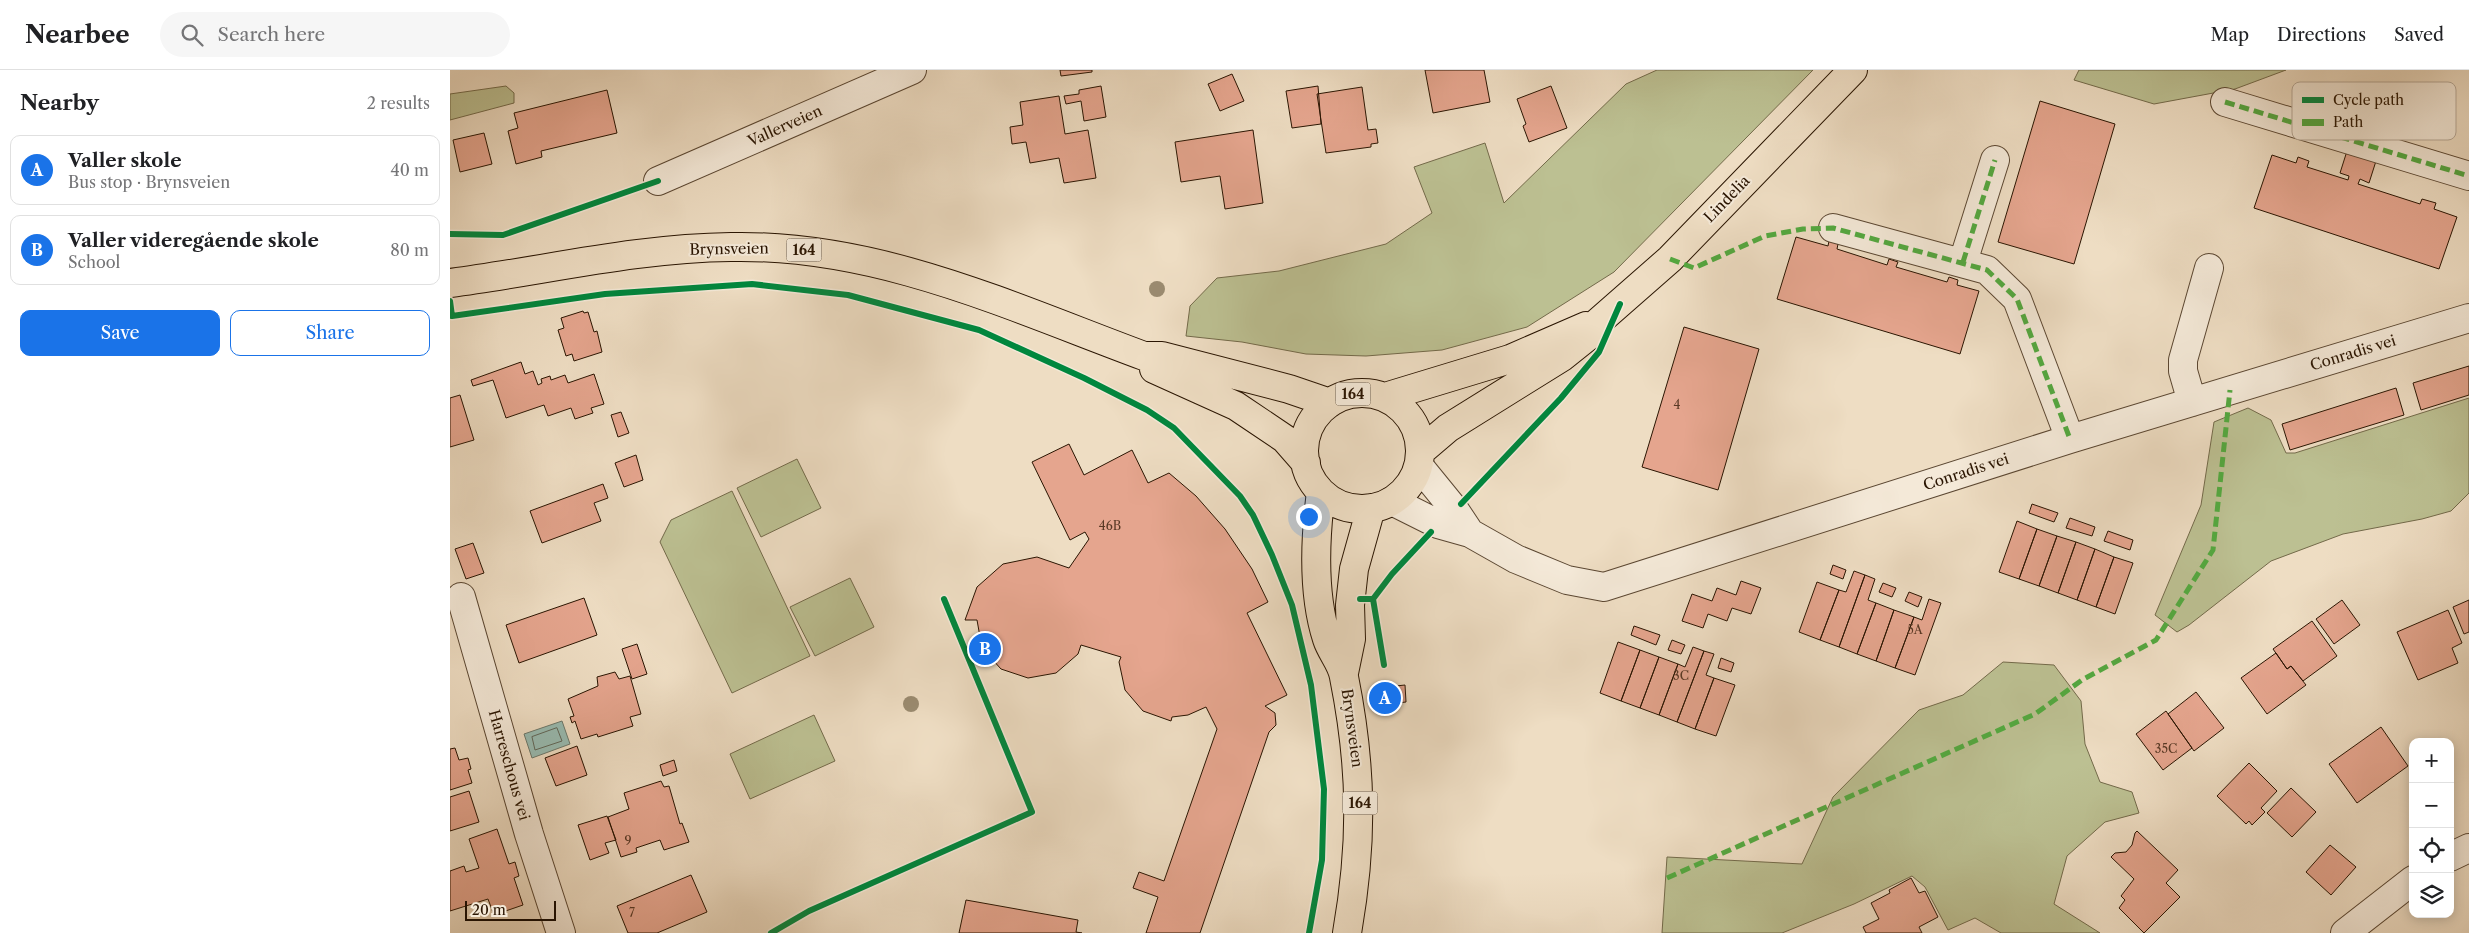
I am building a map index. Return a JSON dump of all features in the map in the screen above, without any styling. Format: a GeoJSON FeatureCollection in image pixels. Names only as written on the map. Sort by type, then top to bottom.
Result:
{"type":"FeatureCollection","features":[{"type":"Feature","properties":{"kind":"main road","name":"Lindelia"},"geometry":{"type":"LineString","coordinates":[[1420,458],[1448,428],[1562,357],[1587,337],[1597,323],[1670,259],[1853,70]]}},
{"type":"Feature","properties":{"kind":"main road","name":"Brynsveien"},"geometry":{"type":"LineString","coordinates":[[450,283],[670,250],[732,247],[792,249],[852,257],[920,274],[1002,301],[1144,356],[1162,356],[1330,403]]}},
{"type":"Feature","properties":{"kind":"main road","name":"Lindelia"},"geometry":{"type":"LineString","coordinates":[[1385,397],[1510,359],[1597,323]]}},
{"type":"Feature","properties":{"kind":"main road","name":"Brynsveien"},"geometry":{"type":"LineString","coordinates":[[1144,356],[1152,368],[1210,394],[1265,424],[1285,439],[1306,463]]}},
{"type":"Feature","properties":{"kind":"main road","name":"164"},"geometry":{"type":"LineString","coordinates":[[1382,504],[1353,508],[1336,503],[1321,492],[1311,478],[1306,463],[1304,446],[1308,429],[1317,414],[1330,403],[1347,395],[1366,393],[1385,397],[1400,406],[1411,419],[1418,434],[1420,458]]}},
{"type":"Feature","properties":{"kind":"main road"},"geometry":{"type":"LineString","coordinates":[[1382,504],[1409,486],[1420,458]]}},
{"type":"Feature","properties":{"kind":"main road","name":"Brynsveien"},"geometry":{"type":"LineString","coordinates":[[1321,492],[1316,542],[1320,601],[1327,638],[1344,673],[1355,736],[1360,800],[1355,887],[1347,933]]}},
{"type":"Feature","properties":{"kind":"main road","name":"Brynsveien"},"geometry":{"type":"LineString","coordinates":[[1344,673],[1351,638],[1350,599],[1354,569],[1382,504]]}},
{"type":"Feature","properties":{"kind":"street","name":"Vallerveien"},"geometry":{"type":"LineString","coordinates":[[658,181],[912,70]]}},
{"type":"Feature","properties":{"kind":"street"},"geometry":{"type":"LineString","coordinates":[[2225,102],[2292,122]]}},
{"type":"Feature","properties":{"kind":"street"},"geometry":{"type":"LineString","coordinates":[[2350,140],[2469,176]]}},
{"type":"Feature","properties":{"kind":"street"},"geometry":{"type":"LineString","coordinates":[[1963,262],[1995,160]]}},
{"type":"Feature","properties":{"kind":"street"},"geometry":{"type":"LineString","coordinates":[[1833,228],[1987,270],[2017,299],[2070,439]]}},
{"type":"Feature","properties":{"kind":"street"},"geometry":{"type":"LineString","coordinates":[[2192,402],[2183,371],[2183,360],[2209,268]]}},
{"type":"Feature","properties":{"kind":"street","name":"Conradis vei"},"geometry":{"type":"LineString","coordinates":[[1382,504],[1470,533],[1516,559],[1567,580],[1604,587],[2070,439],[2469,318]]}},
{"type":"Feature","properties":{"kind":"street","name":"Conradis vei"},"geometry":{"type":"LineString","coordinates":[[1420,458],[1470,533]]}},
{"type":"Feature","properties":{"kind":"street","name":"Harreschous vei"},"geometry":{"type":"LineString","coordinates":[[461,597],[529,834],[561,933]]}},
{"type":"Feature","properties":{"kind":"street"},"geometry":{"type":"LineString","coordinates":[[2454,855],[2469,848]]}},
{"type":"Feature","properties":{"kind":"street"},"geometry":{"type":"LineString","coordinates":[[2345,933],[2409,883]]}},
{"type":"Feature","properties":{"kind":"green space"},"geometry":{"type":"Polygon","coordinates":[[[1657,70],[1813,70],[1614,272],[1527,327],[1442,350],[1366,356],[1306,354],[1242,342],[1186,336],[1190,306],[1217,278],[1279,271],[1386,244],[1432,213],[1414,167],[1485,143],[1504,203],[1626,84],[1657,70]]]}},
{"type":"Feature","properties":{"kind":"green space"},"geometry":{"type":"Polygon","coordinates":[[[2079,70],[2286,70],[2235,89],[2154,104],[2074,80],[2079,70]]]}},
{"type":"Feature","properties":{"kind":"green space"},"geometry":{"type":"Polygon","coordinates":[[[506,86],[514,93],[514,103],[450,120],[450,94],[506,86]]]}},
{"type":"Feature","properties":{"kind":"green space"},"geometry":{"type":"Polygon","coordinates":[[[2469,398],[2469,493],[2451,511],[2422,519],[2343,534],[2271,561],[2189,625],[2177,632],[2155,615],[2201,505],[2214,422],[2248,408],[2271,420],[2286,453],[2295,453],[2469,398]]]}},
{"type":"Feature","properties":{"kind":"green space"},"geometry":{"type":"Polygon","coordinates":[[[797,459],[821,508],[761,537],[737,488],[797,459]]]}},
{"type":"Feature","properties":{"kind":"green space"},"geometry":{"type":"Polygon","coordinates":[[[732,491],[810,656],[732,693],[660,542],[671,520],[732,491]]]}},
{"type":"Feature","properties":{"kind":"green space"},"geometry":{"type":"Polygon","coordinates":[[[850,578],[874,627],[815,656],[790,607],[850,578]]]}},
{"type":"Feature","properties":{"kind":"green space"},"geometry":{"type":"Polygon","coordinates":[[[2003,662],[2054,665],[2081,701],[2085,744],[2100,782],[2132,792],[2139,813],[2105,822],[2067,856],[2054,904],[2100,933],[2001,933],[1975,918],[1948,930],[1925,887],[1912,876],[1854,904],[1782,933],[1662,933],[1667,857],[1802,864],[1833,797],[1919,710],[1963,695],[2003,662]]]}},
{"type":"Feature","properties":{"kind":"green space"},"geometry":{"type":"Polygon","coordinates":[[[814,715],[835,761],[750,799],[730,754],[814,715]]]}},
{"type":"Feature","properties":{"kind":"water"},"geometry":{"type":"Polygon","coordinates":[[[562,721],[570,744],[532,758],[524,734],[562,721]]]}},
{"type":"Feature","properties":{"kind":"building"},"geometry":{"type":"Polygon","coordinates":[[[1060,70],[1092,70],[1092,72],[1061,76],[1060,70]]]}},
{"type":"Feature","properties":{"kind":"building"},"geometry":{"type":"Polygon","coordinates":[[[1425,70],[1484,70],[1490,102],[1433,113],[1425,70]]]}},
{"type":"Feature","properties":{"kind":"building"},"geometry":{"type":"Polygon","coordinates":[[[1232,74],[1244,101],[1220,111],[1208,84],[1232,74]]]}},
{"type":"Feature","properties":{"kind":"building"},"geometry":{"type":"Polygon","coordinates":[[[1101,86],[1106,117],[1084,121],[1081,101],[1066,104],[1064,96],[1079,94],[1079,90],[1101,86]]]}},
{"type":"Feature","properties":{"kind":"building"},"geometry":{"type":"Polygon","coordinates":[[[1318,86],[1321,124],[1292,128],[1286,91],[1318,86]]]}},
{"type":"Feature","properties":{"kind":"building"},"geometry":{"type":"Polygon","coordinates":[[[1551,86],[1567,128],[1529,142],[1523,126],[1526,124],[1517,99],[1551,86]]]}},
{"type":"Feature","properties":{"kind":"building"},"geometry":{"type":"Polygon","coordinates":[[[1362,87],[1368,130],[1376,129],[1378,143],[1371,144],[1371,147],[1326,153],[1317,94],[1362,87]]]}},
{"type":"Feature","properties":{"kind":"building"},"geometry":{"type":"Polygon","coordinates":[[[607,90],[617,133],[541,151],[542,157],[516,164],[508,131],[518,128],[514,113],[607,90]]]}},
{"type":"Feature","properties":{"kind":"building"},"geometry":{"type":"Polygon","coordinates":[[[1059,96],[1065,134],[1088,130],[1096,178],[1064,183],[1059,158],[1030,163],[1026,142],[1012,144],[1010,127],[1023,125],[1020,102],[1059,96]]]}},
{"type":"Feature","properties":{"kind":"building"},"geometry":{"type":"Polygon","coordinates":[[[2040,101],[2115,124],[2074,264],[1998,242],[2040,101]]]}},
{"type":"Feature","properties":{"kind":"building"},"geometry":{"type":"Polygon","coordinates":[[[1253,130],[1263,203],[1225,209],[1220,176],[1181,182],[1175,142],[1253,130]]]}},
{"type":"Feature","properties":{"kind":"building"},"geometry":{"type":"Polygon","coordinates":[[[484,133],[492,164],[460,172],[453,140],[484,133]]]}},
{"type":"Feature","properties":{"kind":"building"},"geometry":{"type":"Polygon","coordinates":[[[2347,151],[2376,161],[2369,183],[2360,179],[2358,184],[2420,204],[2422,199],[2436,203],[2434,209],[2457,217],[2439,269],[2254,208],[2272,155],[2296,163],[2298,157],[2309,161],[2307,167],[2348,180],[2349,176],[2340,173],[2347,151]]]}},
{"type":"Feature","properties":{"kind":"building"},"geometry":{"type":"Polygon","coordinates":[[[1796,237],[1828,246],[1829,241],[1838,244],[1837,249],[1887,265],[1889,259],[1898,262],[1896,267],[1947,282],[1949,277],[1958,280],[1957,285],[1979,291],[1960,354],[1777,299],[1796,237]]]}},
{"type":"Feature","properties":{"kind":"building"},"geometry":{"type":"Polygon","coordinates":[[[583,311],[584,313],[588,312],[594,332],[597,331],[602,352],[574,361],[572,354],[566,356],[558,330],[564,328],[561,318],[583,311]]]}},
{"type":"Feature","properties":{"kind":"building"},"geometry":{"type":"Polygon","coordinates":[[[1684,327],[1759,349],[1718,490],[1642,467],[1684,327]]]}},
{"type":"Feature","properties":{"kind":"building"},"geometry":{"type":"Polygon","coordinates":[[[521,362],[525,374],[533,371],[538,385],[542,383],[541,379],[550,376],[551,380],[565,375],[568,383],[594,374],[604,404],[591,408],[593,413],[575,419],[571,408],[548,416],[544,405],[506,418],[493,380],[473,386],[471,380],[521,362]]]}},
{"type":"Feature","properties":{"kind":"building"},"geometry":{"type":"Polygon","coordinates":[[[2469,366],[2469,395],[2421,410],[2413,383],[2469,366]]]}},
{"type":"Feature","properties":{"kind":"building"},"geometry":{"type":"Polygon","coordinates":[[[2396,388],[2404,415],[2290,450],[2282,424],[2396,388]]]}},
{"type":"Feature","properties":{"kind":"building"},"geometry":{"type":"Polygon","coordinates":[[[460,395],[474,440],[450,447],[450,398],[460,395]]]}},
{"type":"Feature","properties":{"kind":"building"},"geometry":{"type":"Polygon","coordinates":[[[621,412],[629,433],[618,437],[611,415],[621,412]]]}},
{"type":"Feature","properties":{"kind":"building"},"geometry":{"type":"Polygon","coordinates":[[[1069,444],[1084,475],[1132,450],[1148,483],[1169,473],[1196,496],[1225,529],[1252,569],[1268,602],[1247,613],[1287,695],[1265,706],[1275,713],[1276,725],[1269,732],[1200,933],[1146,933],[1158,897],[1133,888],[1139,872],[1164,881],[1217,729],[1206,707],[1188,715],[1172,717],[1171,721],[1143,711],[1125,690],[1119,662],[1121,657],[1081,645],[1078,654],[1056,673],[1028,678],[1001,669],[982,648],[977,620],[965,620],[977,587],[1003,564],[1037,557],[1069,568],[1089,539],[1085,532],[1070,540],[1032,462],[1069,444]]]}},
{"type":"Feature","properties":{"kind":"building"},"geometry":{"type":"Polygon","coordinates":[[[636,455],[643,480],[624,487],[615,463],[636,455]]]}},
{"type":"Feature","properties":{"kind":"building"},"geometry":{"type":"Polygon","coordinates":[[[603,484],[608,498],[594,503],[601,521],[542,543],[530,511],[603,484]]]}},
{"type":"Feature","properties":{"kind":"building"},"geometry":{"type":"Polygon","coordinates":[[[2032,504],[2058,513],[2054,522],[2029,513],[2032,504]]]}},
{"type":"Feature","properties":{"kind":"building"},"geometry":{"type":"Polygon","coordinates":[[[2070,518],[2095,527],[2092,536],[2066,528],[2070,518]]]}},
{"type":"Feature","properties":{"kind":"building"},"geometry":{"type":"Polygon","coordinates":[[[2017,521],[2037,529],[2019,579],[1999,572],[2017,521]]]}},
{"type":"Feature","properties":{"kind":"building"},"geometry":{"type":"Polygon","coordinates":[[[2037,529],[2057,536],[2039,586],[2019,579],[2037,529]]]}},
{"type":"Feature","properties":{"kind":"building"},"geometry":{"type":"Polygon","coordinates":[[[2108,531],[2133,540],[2130,550],[2104,541],[2108,531]]]}},
{"type":"Feature","properties":{"kind":"building"},"geometry":{"type":"Polygon","coordinates":[[[2057,536],[2076,542],[2058,593],[2039,586],[2057,536]]]}},
{"type":"Feature","properties":{"kind":"building"},"geometry":{"type":"Polygon","coordinates":[[[2076,542],[2095,549],[2077,600],[2058,593],[2076,542]]]}},
{"type":"Feature","properties":{"kind":"building"},"geometry":{"type":"Polygon","coordinates":[[[473,543],[484,573],[466,579],[455,549],[473,543]]]}},
{"type":"Feature","properties":{"kind":"building"},"geometry":{"type":"Polygon","coordinates":[[[2095,549],[2114,557],[2096,607],[2077,600],[2095,549]]]}},
{"type":"Feature","properties":{"kind":"building"},"geometry":{"type":"Polygon","coordinates":[[[2114,557],[2133,563],[2115,614],[2096,607],[2114,557]]]}},
{"type":"Feature","properties":{"kind":"building"},"geometry":{"type":"Polygon","coordinates":[[[1833,565],[1846,570],[1843,579],[1830,574],[1833,565]]]}},
{"type":"Feature","properties":{"kind":"building"},"geometry":{"type":"Polygon","coordinates":[[[1854,571],[1865,575],[1839,647],[1820,640],[1839,590],[1846,592],[1854,571]]]}},
{"type":"Feature","properties":{"kind":"building"},"geometry":{"type":"Polygon","coordinates":[[[1865,575],[1875,579],[1868,600],[1876,603],[1857,654],[1839,647],[1865,575]]]}},
{"type":"Feature","properties":{"kind":"building"},"geometry":{"type":"Polygon","coordinates":[[[1741,581],[1761,588],[1751,614],[1732,608],[1727,621],[1708,614],[1703,628],[1682,621],[1692,594],[1712,601],[1717,588],[1736,595],[1741,581]]]}},
{"type":"Feature","properties":{"kind":"building"},"geometry":{"type":"Polygon","coordinates":[[[1817,582],[1839,590],[1820,640],[1799,632],[1817,582]]]}},
{"type":"Feature","properties":{"kind":"building"},"geometry":{"type":"Polygon","coordinates":[[[1883,583],[1896,588],[1892,597],[1879,592],[1883,583]]]}},
{"type":"Feature","properties":{"kind":"building"},"geometry":{"type":"Polygon","coordinates":[[[1909,592],[1922,597],[1918,607],[1905,601],[1909,592]]]}},
{"type":"Feature","properties":{"kind":"building"},"geometry":{"type":"Polygon","coordinates":[[[584,598],[597,635],[519,663],[506,625],[584,598]]]}},
{"type":"Feature","properties":{"kind":"building"},"geometry":{"type":"Polygon","coordinates":[[[1929,599],[1941,603],[1915,675],[1895,668],[1914,617],[1922,620],[1929,599]]]}},
{"type":"Feature","properties":{"kind":"building"},"geometry":{"type":"Polygon","coordinates":[[[2342,600],[2360,625],[2334,644],[2316,619],[2342,600]]]}},
{"type":"Feature","properties":{"kind":"building"},"geometry":{"type":"Polygon","coordinates":[[[2469,600],[2469,632],[2464,634],[2453,607],[2469,600]]]}},
{"type":"Feature","properties":{"kind":"building"},"geometry":{"type":"Polygon","coordinates":[[[1876,603],[1894,610],[1876,661],[1857,654],[1876,603]]]}},
{"type":"Feature","properties":{"kind":"building"},"geometry":{"type":"Polygon","coordinates":[[[1894,610],[1914,617],[1895,668],[1876,661],[1894,610]]]}},
{"type":"Feature","properties":{"kind":"building"},"geometry":{"type":"Polygon","coordinates":[[[2448,610],[2462,643],[2452,648],[2458,663],[2418,680],[2397,632],[2448,610]]]}},
{"type":"Feature","properties":{"kind":"building"},"geometry":{"type":"Polygon","coordinates":[[[2312,621],[2337,656],[2303,681],[2291,666],[2287,669],[2273,649],[2312,621]]]}},
{"type":"Feature","properties":{"kind":"building"},"geometry":{"type":"Polygon","coordinates":[[[1634,626],[1660,635],[1656,645],[1631,635],[1634,626]]]}},
{"type":"Feature","properties":{"kind":"building"},"geometry":{"type":"Polygon","coordinates":[[[1672,640],[1685,645],[1681,654],[1668,650],[1672,640]]]}},
{"type":"Feature","properties":{"kind":"building"},"geometry":{"type":"Polygon","coordinates":[[[1618,642],[1640,650],[1621,701],[1600,693],[1618,642]]]}},
{"type":"Feature","properties":{"kind":"building"},"geometry":{"type":"Polygon","coordinates":[[[637,644],[647,674],[632,679],[622,649],[637,644]]]}},
{"type":"Feature","properties":{"kind":"building"},"geometry":{"type":"Polygon","coordinates":[[[1693,647],[1704,651],[1677,722],[1659,715],[1678,664],[1685,667],[1693,647]]]}},
{"type":"Feature","properties":{"kind":"building"},"geometry":{"type":"Polygon","coordinates":[[[1640,650],[1659,657],[1640,708],[1621,701],[1640,650]]]}},
{"type":"Feature","properties":{"kind":"building"},"geometry":{"type":"Polygon","coordinates":[[[1704,651],[1714,654],[1706,675],[1714,678],[1695,729],[1677,722],[1704,651]]]}},
{"type":"Feature","properties":{"kind":"building"},"geometry":{"type":"Polygon","coordinates":[[[2276,653],[2287,669],[2291,666],[2306,685],[2267,714],[2241,678],[2276,653]]]}},
{"type":"Feature","properties":{"kind":"building"},"geometry":{"type":"Polygon","coordinates":[[[1659,657],[1678,664],[1659,715],[1640,708],[1659,657]]]}},
{"type":"Feature","properties":{"kind":"building"},"geometry":{"type":"Polygon","coordinates":[[[1721,658],[1734,663],[1731,672],[1718,668],[1721,658]]]}},
{"type":"Feature","properties":{"kind":"building"},"geometry":{"type":"Polygon","coordinates":[[[615,672],[619,679],[630,676],[641,714],[630,717],[633,726],[598,737],[597,734],[581,739],[575,721],[572,723],[570,717],[574,716],[568,699],[598,686],[597,677],[615,672]]]}},
{"type":"Feature","properties":{"kind":"building"},"geometry":{"type":"Polygon","coordinates":[[[1714,678],[1735,685],[1716,736],[1695,729],[1714,678]]]}},
{"type":"Feature","properties":{"kind":"building"},"geometry":{"type":"Polygon","coordinates":[[[1405,685],[1406,702],[1397,703],[1396,686],[1405,685]]]}},
{"type":"Feature","properties":{"kind":"building"},"geometry":{"type":"Polygon","coordinates":[[[2196,692],[2224,728],[2194,751],[2168,714],[2196,692]]]}},
{"type":"Feature","properties":{"kind":"building"},"geometry":{"type":"Polygon","coordinates":[[[2166,711],[2192,748],[2163,770],[2136,734],[2166,711]]]}},
{"type":"Feature","properties":{"kind":"building"},"geometry":{"type":"Polygon","coordinates":[[[2381,727],[2408,766],[2357,803],[2329,764],[2381,727]]]}},
{"type":"Feature","properties":{"kind":"building"},"geometry":{"type":"Polygon","coordinates":[[[577,746],[587,775],[556,786],[545,758],[577,746]]]}},
{"type":"Feature","properties":{"kind":"building"},"geometry":{"type":"Polygon","coordinates":[[[455,748],[459,760],[468,758],[471,769],[468,770],[472,783],[450,790],[450,749],[455,748]]]}},
{"type":"Feature","properties":{"kind":"building"},"geometry":{"type":"Polygon","coordinates":[[[674,760],[677,771],[663,776],[660,765],[674,760]]]}},
{"type":"Feature","properties":{"kind":"building"},"geometry":{"type":"Polygon","coordinates":[[[2249,763],[2277,791],[2261,808],[2265,812],[2252,825],[2249,821],[2246,824],[2217,796],[2249,763]]]}},
{"type":"Feature","properties":{"kind":"building"},"geometry":{"type":"Polygon","coordinates":[[[661,781],[664,787],[669,786],[680,824],[682,823],[689,842],[664,850],[660,840],[636,848],[637,852],[621,857],[608,817],[629,809],[624,793],[661,781]]]}},
{"type":"Feature","properties":{"kind":"building"},"geometry":{"type":"Polygon","coordinates":[[[2291,788],[2316,812],[2292,837],[2267,813],[2291,788]]]}},
{"type":"Feature","properties":{"kind":"building"},"geometry":{"type":"Polygon","coordinates":[[[469,791],[479,822],[450,831],[450,797],[469,791]]]}},
{"type":"Feature","properties":{"kind":"building"},"geometry":{"type":"Polygon","coordinates":[[[607,816],[616,840],[605,843],[609,853],[590,860],[578,825],[607,816]]]}},
{"type":"Feature","properties":{"kind":"building"},"geometry":{"type":"Polygon","coordinates":[[[497,829],[509,864],[515,862],[519,876],[514,878],[523,905],[494,915],[488,899],[450,911],[450,871],[464,866],[466,872],[479,868],[469,839],[497,829]]]}},
{"type":"Feature","properties":{"kind":"building"},"geometry":{"type":"Polygon","coordinates":[[[2137,831],[2178,870],[2166,883],[2180,897],[2144,933],[2119,908],[2125,900],[2121,896],[2134,879],[2111,857],[2115,853],[2126,852],[2132,845],[2137,831]]]}},
{"type":"Feature","properties":{"kind":"building"},"geometry":{"type":"Polygon","coordinates":[[[2330,845],[2356,867],[2331,895],[2306,872],[2330,845]]]}},
{"type":"Feature","properties":{"kind":"building"},"geometry":{"type":"Polygon","coordinates":[[[691,875],[707,912],[657,933],[628,933],[617,906],[691,875]]]}},
{"type":"Feature","properties":{"kind":"building"},"geometry":{"type":"Polygon","coordinates":[[[1911,878],[1919,893],[1925,891],[1938,917],[1919,927],[1922,933],[1866,933],[1863,927],[1879,919],[1871,903],[1890,893],[1889,890],[1911,878]]]}},
{"type":"Feature","properties":{"kind":"building"},"geometry":{"type":"Polygon","coordinates":[[[966,900],[1078,920],[1076,932],[1082,933],[959,933],[966,900]]]}},
{"type":"Feature","properties":{"kind":"marked path"},"geometry":{"type":"LineString","coordinates":[[2225,102],[2292,122]]}},
{"type":"Feature","properties":{"kind":"marked path"},"geometry":{"type":"LineString","coordinates":[[2350,140],[2469,176]]}},
{"type":"Feature","properties":{"kind":"marked path"},"geometry":{"type":"LineString","coordinates":[[1963,262],[1995,160]]}},
{"type":"Feature","properties":{"kind":"marked path"},"geometry":{"type":"LineString","coordinates":[[1670,259],[1694,268],[1765,236],[1803,229],[1833,228],[1987,270],[2017,299],[2070,439]]}},
{"type":"Feature","properties":{"kind":"marked path"},"geometry":{"type":"LineString","coordinates":[[1667,878],[2035,714],[2082,680],[2156,640],[2213,550],[2230,390]]}},
{"type":"Feature","properties":{"kind":"cycle path"},"geometry":{"type":"LineString","coordinates":[[450,234],[503,235],[658,181]]}},
{"type":"Feature","properties":{"kind":"cycle path"},"geometry":{"type":"LineString","coordinates":[[450,301],[452,316],[605,294],[752,284],[848,295],[979,330],[1084,378],[1147,410],[1174,428],[1240,496],[1253,515],[1272,555],[1292,605],[1311,685],[1324,789],[1322,860],[1309,933]]}},
{"type":"Feature","properties":{"kind":"cycle path"},"geometry":{"type":"LineString","coordinates":[[1461,504],[1561,398],[1599,352],[1620,304]]}},
{"type":"Feature","properties":{"kind":"cycle path"},"geometry":{"type":"LineString","coordinates":[[1360,599],[1373,599],[1392,574],[1431,532]]}},
{"type":"Feature","properties":{"kind":"cycle path"},"geometry":{"type":"LineString","coordinates":[[771,933],[809,911],[1032,812],[944,599]]}},
{"type":"Feature","properties":{"kind":"cycle path"},"geometry":{"type":"LineString","coordinates":[[1373,599],[1384,665]]}},
{"type":"Feature","properties":{"kind":"place","name":"Valler videregående skole"},"geometry":{"type":"Point","coordinates":[985,649]}},
{"type":"Feature","properties":{"kind":"place","name":"Valler skole"},"geometry":{"type":"Point","coordinates":[1385,698]}}]}
